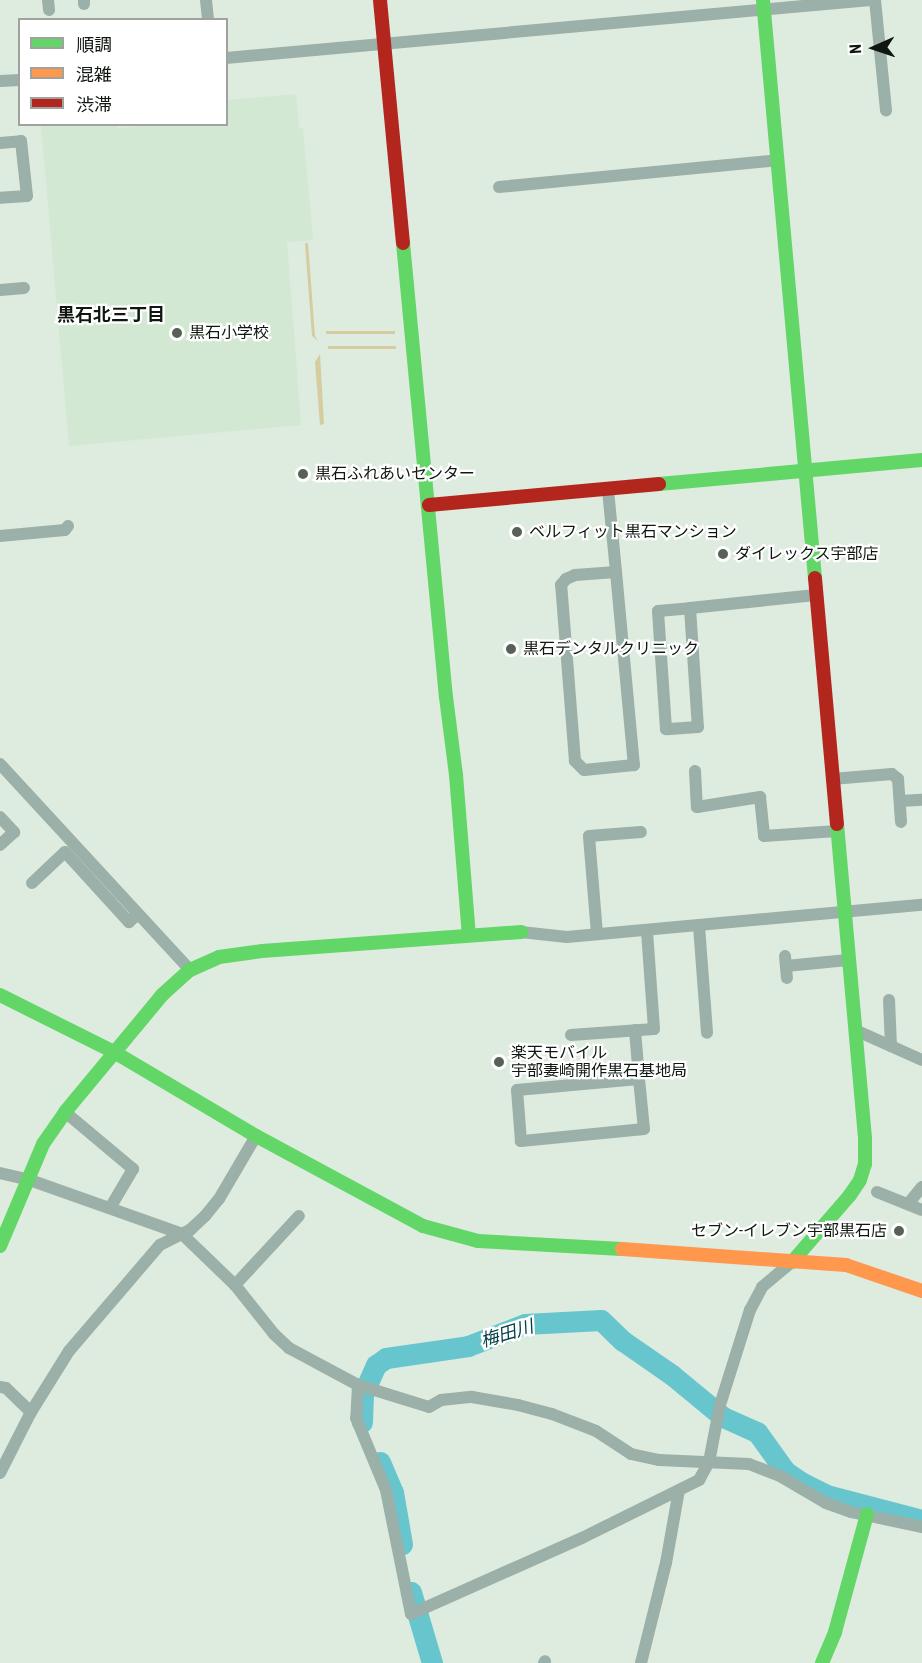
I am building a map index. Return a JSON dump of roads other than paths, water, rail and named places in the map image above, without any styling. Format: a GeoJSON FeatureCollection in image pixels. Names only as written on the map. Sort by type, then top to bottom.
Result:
{"type":"FeatureCollection","features":[{"type":"Feature","properties":{"kind":"street"},"geometry":{"type":"LineString","coordinates":[[206,0],[207,18]]}},
{"type":"Feature","properties":{"kind":"street"},"geometry":{"type":"LineString","coordinates":[[381,0],[469,935]]}},
{"type":"Feature","properties":{"kind":"street"},"geometry":{"type":"LineString","coordinates":[[228,58],[763,5],[870,0]]}},
{"type":"Feature","properties":{"kind":"street"},"geometry":{"type":"LineString","coordinates":[[875,0],[886,110]]}},
{"type":"Feature","properties":{"kind":"street"},"geometry":{"type":"LineString","coordinates":[[363,1387],[356,1418],[386,1490],[416,1613],[582,1538],[699,1480],[709,1462],[716,1418],[750,1310],[762,1287],[792,1262],[850,1195],[860,1180],[865,1164],[763,5]]}},
{"type":"Feature","properties":{"kind":"street"},"geometry":{"type":"LineString","coordinates":[[0,81],[18,80]]}},
{"type":"Feature","properties":{"kind":"street"},"geometry":{"type":"LineString","coordinates":[[0,143],[21,141],[27,196],[0,198]]}},
{"type":"Feature","properties":{"kind":"street"},"geometry":{"type":"LineString","coordinates":[[499,186],[777,160]]}},
{"type":"Feature","properties":{"kind":"street"},"geometry":{"type":"LineString","coordinates":[[0,290],[24,288]]}},
{"type":"Feature","properties":{"kind":"street"},"geometry":{"type":"LineString","coordinates":[[429,505],[922,460]]}},
{"type":"Feature","properties":{"kind":"street"},"geometry":{"type":"LineString","coordinates":[[608,490],[616,573],[634,765],[584,770],[575,762],[561,585],[566,579],[575,575],[616,573]]}},
{"type":"Feature","properties":{"kind":"street"},"geometry":{"type":"LineString","coordinates":[[0,536],[65,530],[68,525]]}},
{"type":"Feature","properties":{"kind":"street"},"geometry":{"type":"LineString","coordinates":[[690,608],[698,727],[666,729],[658,611],[815,595]]}},
{"type":"Feature","properties":{"kind":"street"},"geometry":{"type":"LineString","coordinates":[[0,764],[105,875],[190,970]]}},
{"type":"Feature","properties":{"kind":"street"},"geometry":{"type":"LineString","coordinates":[[694,771],[697,807],[760,797],[764,836],[837,831]]}},
{"type":"Feature","properties":{"kind":"street"},"geometry":{"type":"LineString","coordinates":[[832,779],[892,774],[898,779],[902,822]]}},
{"type":"Feature","properties":{"kind":"street"},"geometry":{"type":"LineString","coordinates":[[900,801],[922,800]]}},
{"type":"Feature","properties":{"kind":"street"},"geometry":{"type":"LineString","coordinates":[[0,817],[14,832],[0,844]]}},
{"type":"Feature","properties":{"kind":"street"},"geometry":{"type":"LineString","coordinates":[[597,934],[589,836],[641,832]]}},
{"type":"Feature","properties":{"kind":"street"},"geometry":{"type":"LineString","coordinates":[[32,883],[66,852],[129,922],[138,914]]}},
{"type":"Feature","properties":{"kind":"street"},"geometry":{"type":"LineString","coordinates":[[0,1246],[43,1144],[65,1112],[162,995],[190,970],[219,957],[469,935],[521,932],[567,936],[647,931],[922,905]]}},
{"type":"Feature","properties":{"kind":"street"},"geometry":{"type":"LineString","coordinates":[[699,926],[707,1033]]}},
{"type":"Feature","properties":{"kind":"street"},"geometry":{"type":"LineString","coordinates":[[571,1035],[654,1029],[647,931]]}},
{"type":"Feature","properties":{"kind":"street"},"geometry":{"type":"LineString","coordinates":[[786,967],[848,960]]}},
{"type":"Feature","properties":{"kind":"street"},"geometry":{"type":"LineString","coordinates":[[0,995],[114,1052],[256,1136],[423,1226],[443,1233],[478,1241],[694,1253],[846,1265],[922,1291]]}},
{"type":"Feature","properties":{"kind":"street"},"geometry":{"type":"LineString","coordinates":[[889,1000],[891,1046]]}},
{"type":"Feature","properties":{"kind":"street"},"geometry":{"type":"LineString","coordinates":[[635,1030],[644,1129],[521,1141],[517,1090],[639,1079]]}},
{"type":"Feature","properties":{"kind":"street"},"geometry":{"type":"LineString","coordinates":[[855,1030],[922,1060]]}},
{"type":"Feature","properties":{"kind":"street"},"geometry":{"type":"LineString","coordinates":[[65,1112],[133,1169],[110,1208]]}},
{"type":"Feature","properties":{"kind":"street"},"geometry":{"type":"LineString","coordinates":[[0,1473],[31,1413],[69,1351],[160,1245],[198,1223],[219,1199],[256,1136]]}},
{"type":"Feature","properties":{"kind":"street"},"geometry":{"type":"LineString","coordinates":[[0,1173],[27,1179],[182,1234],[235,1286],[274,1334],[290,1348],[363,1387],[429,1407],[441,1400],[472,1397],[518,1405],[552,1414],[596,1431],[631,1454],[659,1460],[749,1464],[780,1476],[826,1503],[850,1512],[922,1527]]}},
{"type":"Feature","properties":{"kind":"street"},"geometry":{"type":"LineString","coordinates":[[908,1204],[922,1187]]}},
{"type":"Feature","properties":{"kind":"street"},"geometry":{"type":"LineString","coordinates":[[877,1192],[922,1210]]}},
{"type":"Feature","properties":{"kind":"street"},"geometry":{"type":"LineString","coordinates":[[235,1286],[299,1216]]}},
{"type":"Feature","properties":{"kind":"street"},"geometry":{"type":"LineString","coordinates":[[0,1387],[6,1389],[31,1413]]}},
{"type":"Feature","properties":{"kind":"street"},"geometry":{"type":"LineString","coordinates":[[642,1663],[666,1563],[679,1490]]}},
{"type":"Feature","properties":{"kind":"street"},"geometry":{"type":"LineString","coordinates":[[822,1663],[835,1632],[867,1514]]}},
{"type":"Feature","properties":{"kind":"waterway","name":"梅田川"},"geometry":{"type":"LineString","coordinates":[[362,1422],[363,1394],[376,1365],[386,1358],[468,1346],[525,1324],[601,1320],[623,1341],[672,1375],[723,1417],[757,1432],[785,1471],[801,1482],[826,1495],[922,1520]]}},
{"type":"Feature","properties":{"kind":"waterway","name":"梅田川"},"geometry":{"type":"LineString","coordinates":[[380,1462],[393,1492],[402,1544]]}},
{"type":"Feature","properties":{"kind":"waterway","name":"梅田川"},"geometry":{"type":"LineString","coordinates":[[411,1592],[432,1663]]}},
{"type":"Feature","properties":{"kind":"place","name":"黒石小学校"},"geometry":{"type":"Point","coordinates":[177,333]}},
{"type":"Feature","properties":{"kind":"place","name":"黒石ふれあいセンター"},"geometry":{"type":"Point","coordinates":[303,474]}},
{"type":"Feature","properties":{"kind":"place","name":"ベルフィット黒石マンション"},"geometry":{"type":"Point","coordinates":[517,532]}},
{"type":"Feature","properties":{"kind":"place","name":"ダイレックス宇部店"},"geometry":{"type":"Point","coordinates":[723,554]}},
{"type":"Feature","properties":{"kind":"place","name":"黒石デンタルクリニック"},"geometry":{"type":"Point","coordinates":[511,649]}},
{"type":"Feature","properties":{"kind":"place","name":"楽天モバイル 宇部妻崎開作黒石基地局"},"geometry":{"type":"Point","coordinates":[499,1062]}},
{"type":"Feature","properties":{"kind":"place","name":"セブン-イレブン宇部黒石店"},"geometry":{"type":"Point","coordinates":[899,1231]}},
{"type":"Feature","properties":{"kind":"district","name":"黒石北三丁目"},"geometry":{"type":"Point","coordinates":[111,315]}}]}
